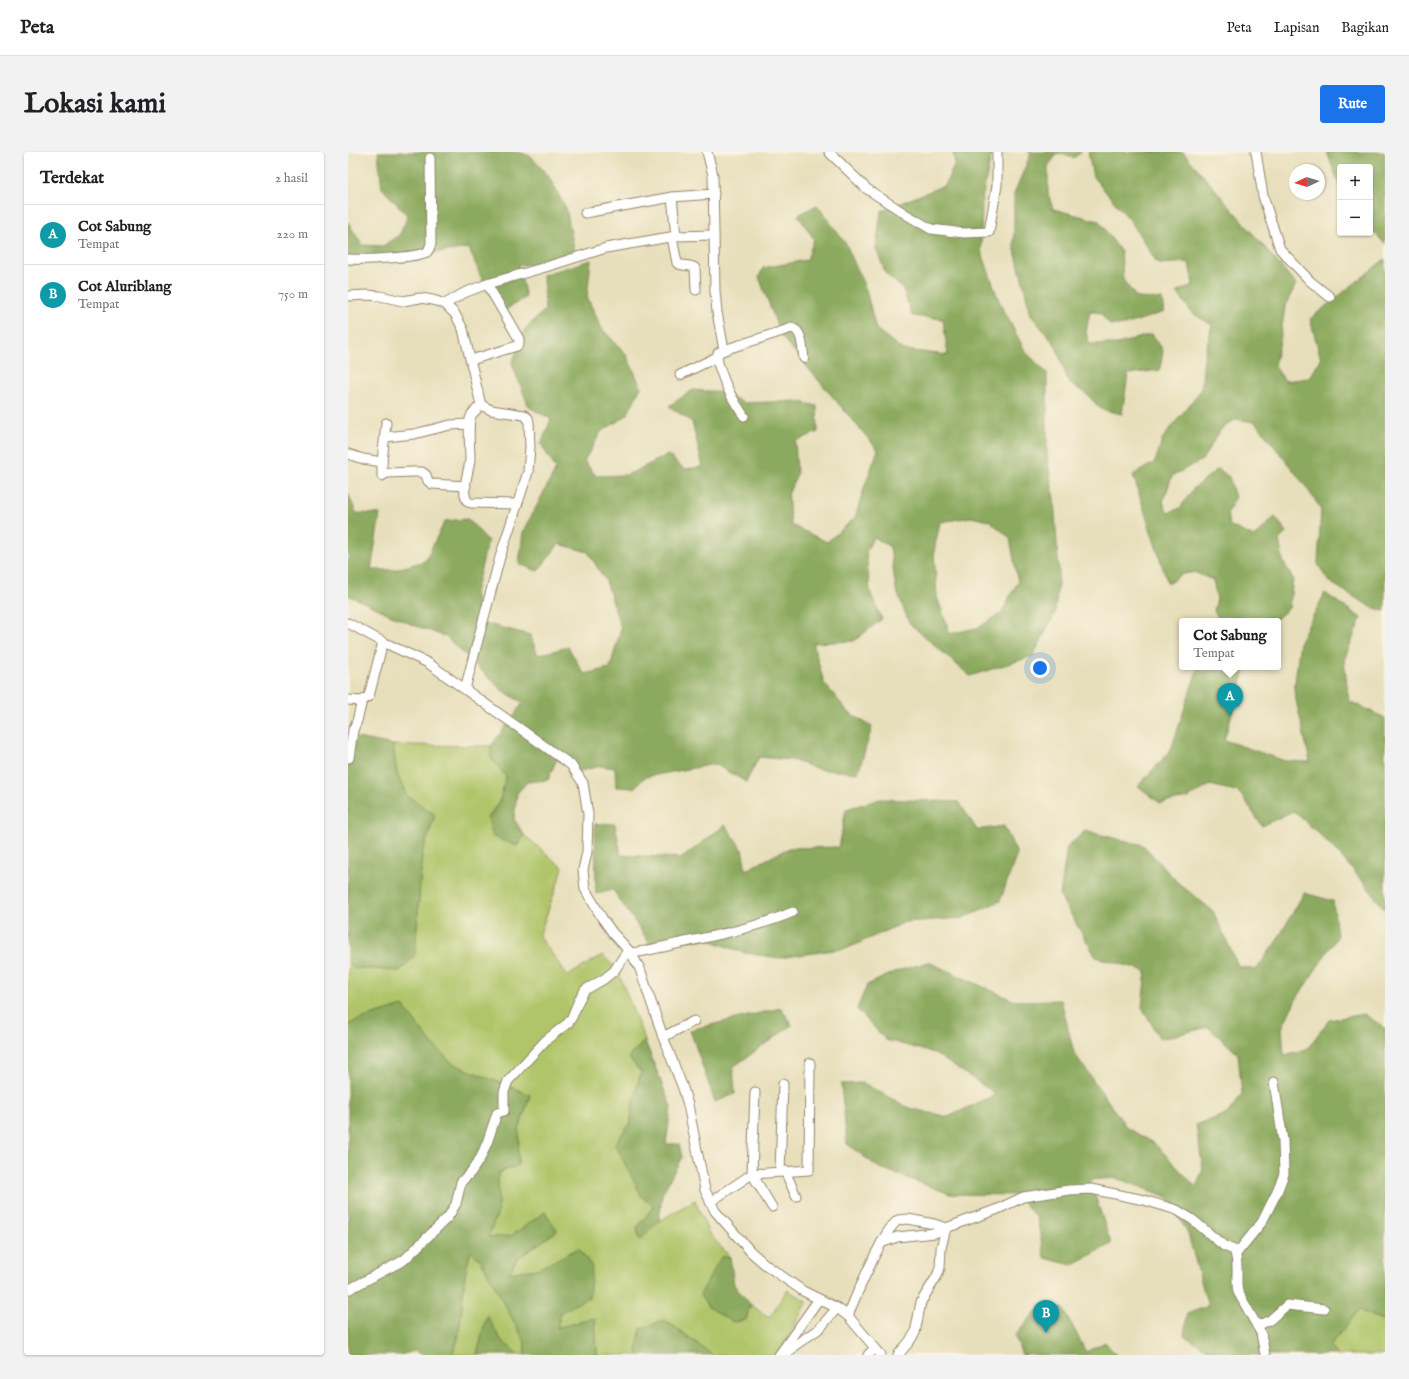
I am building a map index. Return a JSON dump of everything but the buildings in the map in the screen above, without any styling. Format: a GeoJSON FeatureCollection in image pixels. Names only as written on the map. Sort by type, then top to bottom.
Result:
{"type":"FeatureCollection","features":[{"type":"Feature","properties":{"kind":"street"},"geometry":{"type":"LineString","coordinates":[[707,152],[713,175],[715,291],[724,350]]}},
{"type":"Feature","properties":{"kind":"street"},"geometry":{"type":"LineString","coordinates":[[829,152],[867,189],[907,215],[931,229],[964,233],[989,232],[997,185],[997,152]]}},
{"type":"Feature","properties":{"kind":"street"},"geometry":{"type":"LineString","coordinates":[[1256,152],[1262,196],[1280,249],[1310,281],[1330,297]]}},
{"type":"Feature","properties":{"kind":"street"},"geometry":{"type":"LineString","coordinates":[[348,260],[406,256],[427,252],[431,244],[430,158]]}},
{"type":"Feature","properties":{"kind":"street"},"geometry":{"type":"LineString","coordinates":[[585,213],[672,197],[714,194]]}},
{"type":"Feature","properties":{"kind":"street"},"geometry":{"type":"LineString","coordinates":[[672,197],[677,263],[695,268],[696,290]]}},
{"type":"Feature","properties":{"kind":"street"},"geometry":{"type":"LineString","coordinates":[[445,304],[464,293],[487,284],[606,248],[674,237],[714,235]]}},
{"type":"Feature","properties":{"kind":"street"},"geometry":{"type":"LineString","coordinates":[[471,360],[517,346],[519,343],[519,339],[507,316],[487,284]]}},
{"type":"Feature","properties":{"kind":"street"},"geometry":{"type":"LineString","coordinates":[[348,296],[380,296],[403,301],[426,299],[445,304],[455,314],[463,329],[481,405],[490,410],[524,415],[529,421],[530,447],[528,472],[500,557],[465,689]]}},
{"type":"Feature","properties":{"kind":"street"},"geometry":{"type":"LineString","coordinates":[[680,375],[717,357],[718,353],[724,350],[792,328],[797,330],[799,333],[804,358]]}},
{"type":"Feature","properties":{"kind":"street"},"geometry":{"type":"LineString","coordinates":[[717,357],[724,382],[731,397],[744,416]]}},
{"type":"Feature","properties":{"kind":"street"},"geometry":{"type":"LineString","coordinates":[[481,405],[470,416],[470,461],[466,475],[465,497],[468,502],[517,504]]}},
{"type":"Feature","properties":{"kind":"street"},"geometry":{"type":"LineString","coordinates":[[386,422],[382,462],[383,476],[388,473],[419,472],[426,475],[432,484],[466,486]]}},
{"type":"Feature","properties":{"kind":"street"},"geometry":{"type":"LineString","coordinates":[[385,437],[414,434],[450,425],[469,424]]}},
{"type":"Feature","properties":{"kind":"street"},"geometry":{"type":"LineString","coordinates":[[348,454],[363,459],[382,462]]}},
{"type":"Feature","properties":{"kind":"street"},"geometry":{"type":"LineString","coordinates":[[348,623],[383,642],[428,663],[544,748],[571,765],[583,783],[588,814],[587,852],[583,870],[584,889],[602,918],[630,951],[640,969],[688,1105],[702,1176],[710,1202],[715,1211],[751,1252],[803,1291],[837,1308],[848,1316],[878,1351],[868,1355]]}},
{"type":"Feature","properties":{"kind":"street"},"geometry":{"type":"LineString","coordinates":[[348,700],[362,701],[367,699],[371,692],[383,642]]}},
{"type":"Feature","properties":{"kind":"street"},"geometry":{"type":"LineString","coordinates":[[348,758],[353,730],[362,701]]}},
{"type":"Feature","properties":{"kind":"street"},"geometry":{"type":"LineString","coordinates":[[630,951],[645,951],[752,926],[793,912]]}},
{"type":"Feature","properties":{"kind":"street"},"geometry":{"type":"LineString","coordinates":[[348,1290],[404,1260],[448,1217],[456,1204],[461,1182],[471,1172],[481,1157],[497,1113],[504,1110],[504,1092],[508,1081],[546,1040],[568,1023],[572,1017],[578,1000],[585,990],[604,979],[614,971],[630,951]]}},
{"type":"Feature","properties":{"kind":"street"},"geometry":{"type":"LineString","coordinates":[[663,1037],[694,1021]]}},
{"type":"Feature","properties":{"kind":"street"},"geometry":{"type":"LineString","coordinates":[[710,1202],[752,1174],[809,1170],[810,1063]]}},
{"type":"Feature","properties":{"kind":"street"},"geometry":{"type":"LineString","coordinates":[[1236,1254],[1262,1222],[1284,1174],[1283,1141],[1274,1082]]}},
{"type":"Feature","properties":{"kind":"street"},"geometry":{"type":"LineString","coordinates":[[783,1084],[783,1172],[796,1196]]}},
{"type":"Feature","properties":{"kind":"street"},"geometry":{"type":"LineString","coordinates":[[755,1092],[752,1174],[772,1207]]}},
{"type":"Feature","properties":{"kind":"street"},"geometry":{"type":"LineString","coordinates":[[881,1243],[897,1238],[935,1233],[998,1209],[1023,1197],[1069,1190],[1091,1189],[1144,1200],[1177,1210],[1194,1220],[1224,1246],[1234,1250],[1236,1254],[1238,1292],[1262,1336],[1265,1355]]}},
{"type":"Feature","properties":{"kind":"street"},"geometry":{"type":"LineString","coordinates":[[848,1316],[861,1284],[881,1243],[891,1227],[899,1219],[908,1219],[946,1228]]}},
{"type":"Feature","properties":{"kind":"street"},"geometry":{"type":"LineString","coordinates":[[898,1355],[910,1342],[915,1333],[921,1302],[938,1276],[946,1228]]}},
{"type":"Feature","properties":{"kind":"street"},"geometry":{"type":"LineString","coordinates":[[779,1355],[819,1299]]}},
{"type":"Feature","properties":{"kind":"street"},"geometry":{"type":"LineString","coordinates":[[1257,1326],[1270,1320],[1287,1306],[1324,1308]]}},
{"type":"Feature","properties":{"kind":"street"},"geometry":{"type":"LineString","coordinates":[[786,1355],[794,1346],[820,1328],[837,1308]]}},
{"type":"Feature","properties":{"kind":"green space"},"geometry":{"type":"Polygon","coordinates":[[[378,152],[518,152],[530,156],[547,174],[566,208],[575,253],[542,264],[518,265],[526,297],[502,312],[483,282],[469,248],[348,265],[348,222],[362,245],[383,246],[400,234],[408,216],[382,188],[378,152]]]}},
{"type":"Feature","properties":{"kind":"green space"},"geometry":{"type":"Polygon","coordinates":[[[953,152],[992,152],[982,198],[981,250],[999,301],[1025,351],[1047,373],[1047,456],[1054,500],[1059,572],[1055,613],[1033,656],[970,676],[909,623],[896,589],[890,547],[874,537],[866,551],[870,592],[882,619],[854,641],[813,643],[824,683],[848,712],[872,727],[858,773],[818,769],[792,760],[759,757],[746,782],[715,764],[645,777],[634,788],[616,787],[615,768],[600,766],[576,772],[558,756],[548,780],[527,782],[517,793],[514,819],[524,835],[517,846],[493,837],[488,819],[500,800],[506,776],[491,758],[491,746],[523,703],[503,691],[446,637],[411,624],[348,595],[348,493],[356,513],[380,514],[371,570],[394,570],[425,561],[445,521],[468,519],[488,541],[475,592],[480,622],[530,635],[538,655],[568,647],[584,674],[610,668],[621,628],[606,581],[588,552],[559,544],[538,571],[519,564],[523,532],[556,469],[541,444],[551,419],[529,407],[512,364],[525,329],[545,310],[543,275],[591,260],[587,297],[602,329],[626,354],[641,387],[627,415],[601,432],[584,461],[596,476],[627,475],[668,455],[684,469],[703,467],[692,422],[669,406],[693,390],[727,393],[743,403],[797,401],[817,406],[818,432],[795,441],[797,474],[788,495],[791,525],[827,542],[855,518],[878,450],[781,336],[759,277],[763,268],[807,260],[814,239],[798,215],[817,205],[846,244],[866,290],[876,329],[903,350],[948,355],[943,319],[912,316],[903,289],[886,274],[876,249],[881,211],[945,185],[955,164],[953,152]],[[971,517],[940,522],[934,551],[937,597],[950,634],[980,627],[1001,613],[1018,582],[1010,538],[990,521],[971,517]]]}},
{"type":"Feature","properties":{"kind":"green space"},"geometry":{"type":"Polygon","coordinates":[[[1028,152],[1082,152],[1073,158],[1058,153],[1048,166],[1048,194],[1053,209],[1099,221],[1121,252],[1123,280],[1137,298],[1162,299],[1164,312],[1124,325],[1110,325],[1100,313],[1090,311],[1086,332],[1089,344],[1118,344],[1152,334],[1163,350],[1160,370],[1128,374],[1122,414],[1101,409],[1084,392],[1069,383],[1056,346],[1031,315],[1014,246],[1014,194],[1031,153],[1028,152]]]}},
{"type":"Feature","properties":{"kind":"green space"},"geometry":{"type":"Polygon","coordinates":[[[1088,152],[1183,152],[1296,284],[1285,306],[1280,341],[1274,365],[1285,381],[1309,378],[1321,359],[1310,319],[1385,259],[1385,611],[1371,607],[1328,581],[1318,564],[1321,509],[1304,484],[1255,422],[1236,419],[1221,429],[1202,460],[1172,476],[1163,502],[1168,513],[1180,508],[1194,488],[1218,469],[1229,477],[1235,498],[1227,513],[1229,525],[1254,537],[1275,517],[1287,532],[1279,540],[1283,561],[1293,579],[1289,608],[1277,618],[1218,618],[1214,611],[1217,599],[1213,580],[1194,572],[1180,575],[1168,584],[1133,475],[1155,462],[1163,438],[1201,390],[1204,358],[1212,325],[1192,313],[1177,292],[1193,285],[1189,262],[1158,264],[1130,220],[1093,177],[1088,152]]]}},
{"type":"Feature","properties":{"kind":"green space"},"geometry":{"type":"Polygon","coordinates":[[[1327,152],[1385,152],[1385,244],[1373,231],[1373,164],[1337,164],[1337,180],[1327,152]]]}},
{"type":"Feature","properties":{"kind":"green space"},"geometry":{"type":"Polygon","coordinates":[[[1325,593],[1361,618],[1344,660],[1349,701],[1385,718],[1385,910],[1342,858],[1318,833],[1293,811],[1262,826],[1239,792],[1210,785],[1188,798],[1160,803],[1138,786],[1171,750],[1197,670],[1245,670],[1224,740],[1285,761],[1310,762],[1294,691],[1300,641],[1325,593]]]}},
{"type":"Feature","properties":{"kind":"green space"},"geometry":{"type":"Polygon","coordinates":[[[348,736],[393,745],[397,774],[406,795],[435,815],[422,854],[415,955],[400,971],[355,968],[348,964],[348,736]]]}},
{"type":"Feature","properties":{"kind":"green space"},"geometry":{"type":"Polygon","coordinates":[[[393,745],[491,746],[491,758],[506,776],[500,800],[488,818],[517,846],[524,835],[563,868],[539,936],[568,976],[602,955],[617,969],[645,1041],[628,1057],[641,1072],[632,1107],[631,1122],[615,1144],[628,1168],[655,1206],[637,1228],[639,1239],[659,1221],[695,1200],[708,1232],[730,1257],[721,1257],[746,1320],[750,1304],[769,1318],[787,1290],[807,1301],[782,1349],[788,1355],[712,1355],[664,1320],[637,1351],[638,1355],[597,1355],[595,1318],[557,1328],[561,1312],[592,1267],[579,1249],[538,1269],[508,1273],[517,1259],[557,1231],[545,1212],[511,1236],[488,1237],[498,1212],[498,1173],[518,1165],[519,1130],[530,1095],[453,1064],[431,1043],[403,1006],[358,1020],[348,1025],[348,964],[355,968],[415,955],[422,854],[435,815],[406,795],[397,774],[393,745]]]}},
{"type":"Feature","properties":{"kind":"green space"},"geometry":{"type":"Polygon","coordinates":[[[881,799],[959,802],[977,830],[1004,826],[1017,854],[1000,901],[962,918],[905,922],[848,948],[779,958],[745,953],[706,939],[650,944],[613,890],[596,894],[595,824],[615,824],[621,855],[682,858],[725,825],[742,849],[746,870],[789,848],[839,847],[846,809],[881,799]]]}},
{"type":"Feature","properties":{"kind":"green space"},"geometry":{"type":"Polygon","coordinates":[[[1085,831],[1143,845],[1177,882],[1213,911],[1238,966],[1256,970],[1278,939],[1304,893],[1333,901],[1337,937],[1295,1001],[1282,1028],[1284,1055],[1307,1049],[1329,1020],[1364,1014],[1385,1028],[1385,1321],[1359,1310],[1330,1345],[1336,1355],[1227,1355],[1209,1350],[1184,1336],[1187,1314],[1208,1306],[1188,1234],[1168,1197],[1116,1178],[1090,1180],[1111,1244],[1072,1265],[1045,1258],[1037,1219],[1018,1195],[950,1194],[878,1167],[847,1144],[841,1084],[863,1083],[909,1108],[948,1117],[996,1094],[934,1053],[886,1040],[857,1009],[867,985],[897,971],[928,962],[1015,1001],[1061,1000],[1074,1053],[1127,1128],[1154,1143],[1196,1187],[1203,1169],[1196,1125],[1227,1114],[1242,1094],[1238,1054],[1208,1027],[1160,1039],[1142,1007],[1146,971],[1096,957],[1060,896],[1067,847],[1085,831]]]}},
{"type":"Feature","properties":{"kind":"green space"},"geometry":{"type":"Polygon","coordinates":[[[403,1006],[431,1043],[453,1064],[530,1095],[519,1130],[518,1165],[498,1173],[498,1212],[488,1237],[511,1236],[545,1212],[557,1230],[517,1259],[509,1273],[538,1269],[579,1248],[592,1267],[589,1297],[561,1312],[557,1328],[595,1318],[597,1355],[525,1355],[525,1342],[482,1262],[471,1251],[465,1277],[459,1329],[452,1355],[425,1355],[414,1351],[400,1355],[348,1355],[348,1025],[358,1020],[403,1006]]]}},
{"type":"Feature","properties":{"kind":"green space"},"geometry":{"type":"Polygon","coordinates":[[[781,1008],[792,1025],[733,1067],[735,1094],[715,1102],[690,1030],[781,1008]]]}},
{"type":"Feature","properties":{"kind":"green space"},"geometry":{"type":"Polygon","coordinates":[[[645,1041],[671,1107],[666,1144],[679,1144],[682,1157],[662,1194],[659,1221],[640,1240],[637,1228],[654,1206],[642,1197],[615,1144],[631,1122],[632,1107],[641,1072],[628,1057],[645,1041]]]}},
{"type":"Feature","properties":{"kind":"green space"},"geometry":{"type":"Polygon","coordinates":[[[471,1251],[482,1262],[525,1342],[525,1355],[512,1351],[502,1341],[487,1316],[477,1355],[452,1355],[458,1341],[465,1272],[471,1251]]]}},
{"type":"Feature","properties":{"kind":"green space"},"geometry":{"type":"Polygon","coordinates":[[[721,1257],[730,1257],[734,1285],[750,1304],[746,1320],[733,1322],[708,1307],[700,1295],[721,1257]]]}},
{"type":"Feature","properties":{"kind":"green space"},"geometry":{"type":"Polygon","coordinates":[[[1063,1308],[1086,1352],[1105,1342],[1116,1355],[1022,1355],[1015,1336],[1036,1311],[1063,1308]]]}},
{"type":"Feature","properties":{"kind":"green space"},"geometry":{"type":"Polygon","coordinates":[[[1359,1310],[1385,1321],[1385,1355],[1336,1355],[1330,1345],[1359,1310]]]}},
{"type":"Feature","properties":{"kind":"green space"},"geometry":{"type":"Polygon","coordinates":[[[487,1315],[500,1339],[519,1355],[477,1355],[487,1315]]]}},
{"type":"Feature","properties":{"kind":"green space"},"geometry":{"type":"Polygon","coordinates":[[[664,1320],[712,1355],[638,1355],[637,1351],[640,1329],[664,1320]]]}},
{"type":"Feature","properties":{"kind":"place","name":"Cot Sabung"},"geometry":{"type":"Point","coordinates":[1230,716]}},
{"type":"Feature","properties":{"kind":"place","name":"Cot Aluriblang"},"geometry":{"type":"Point","coordinates":[1046,1333]}}]}
